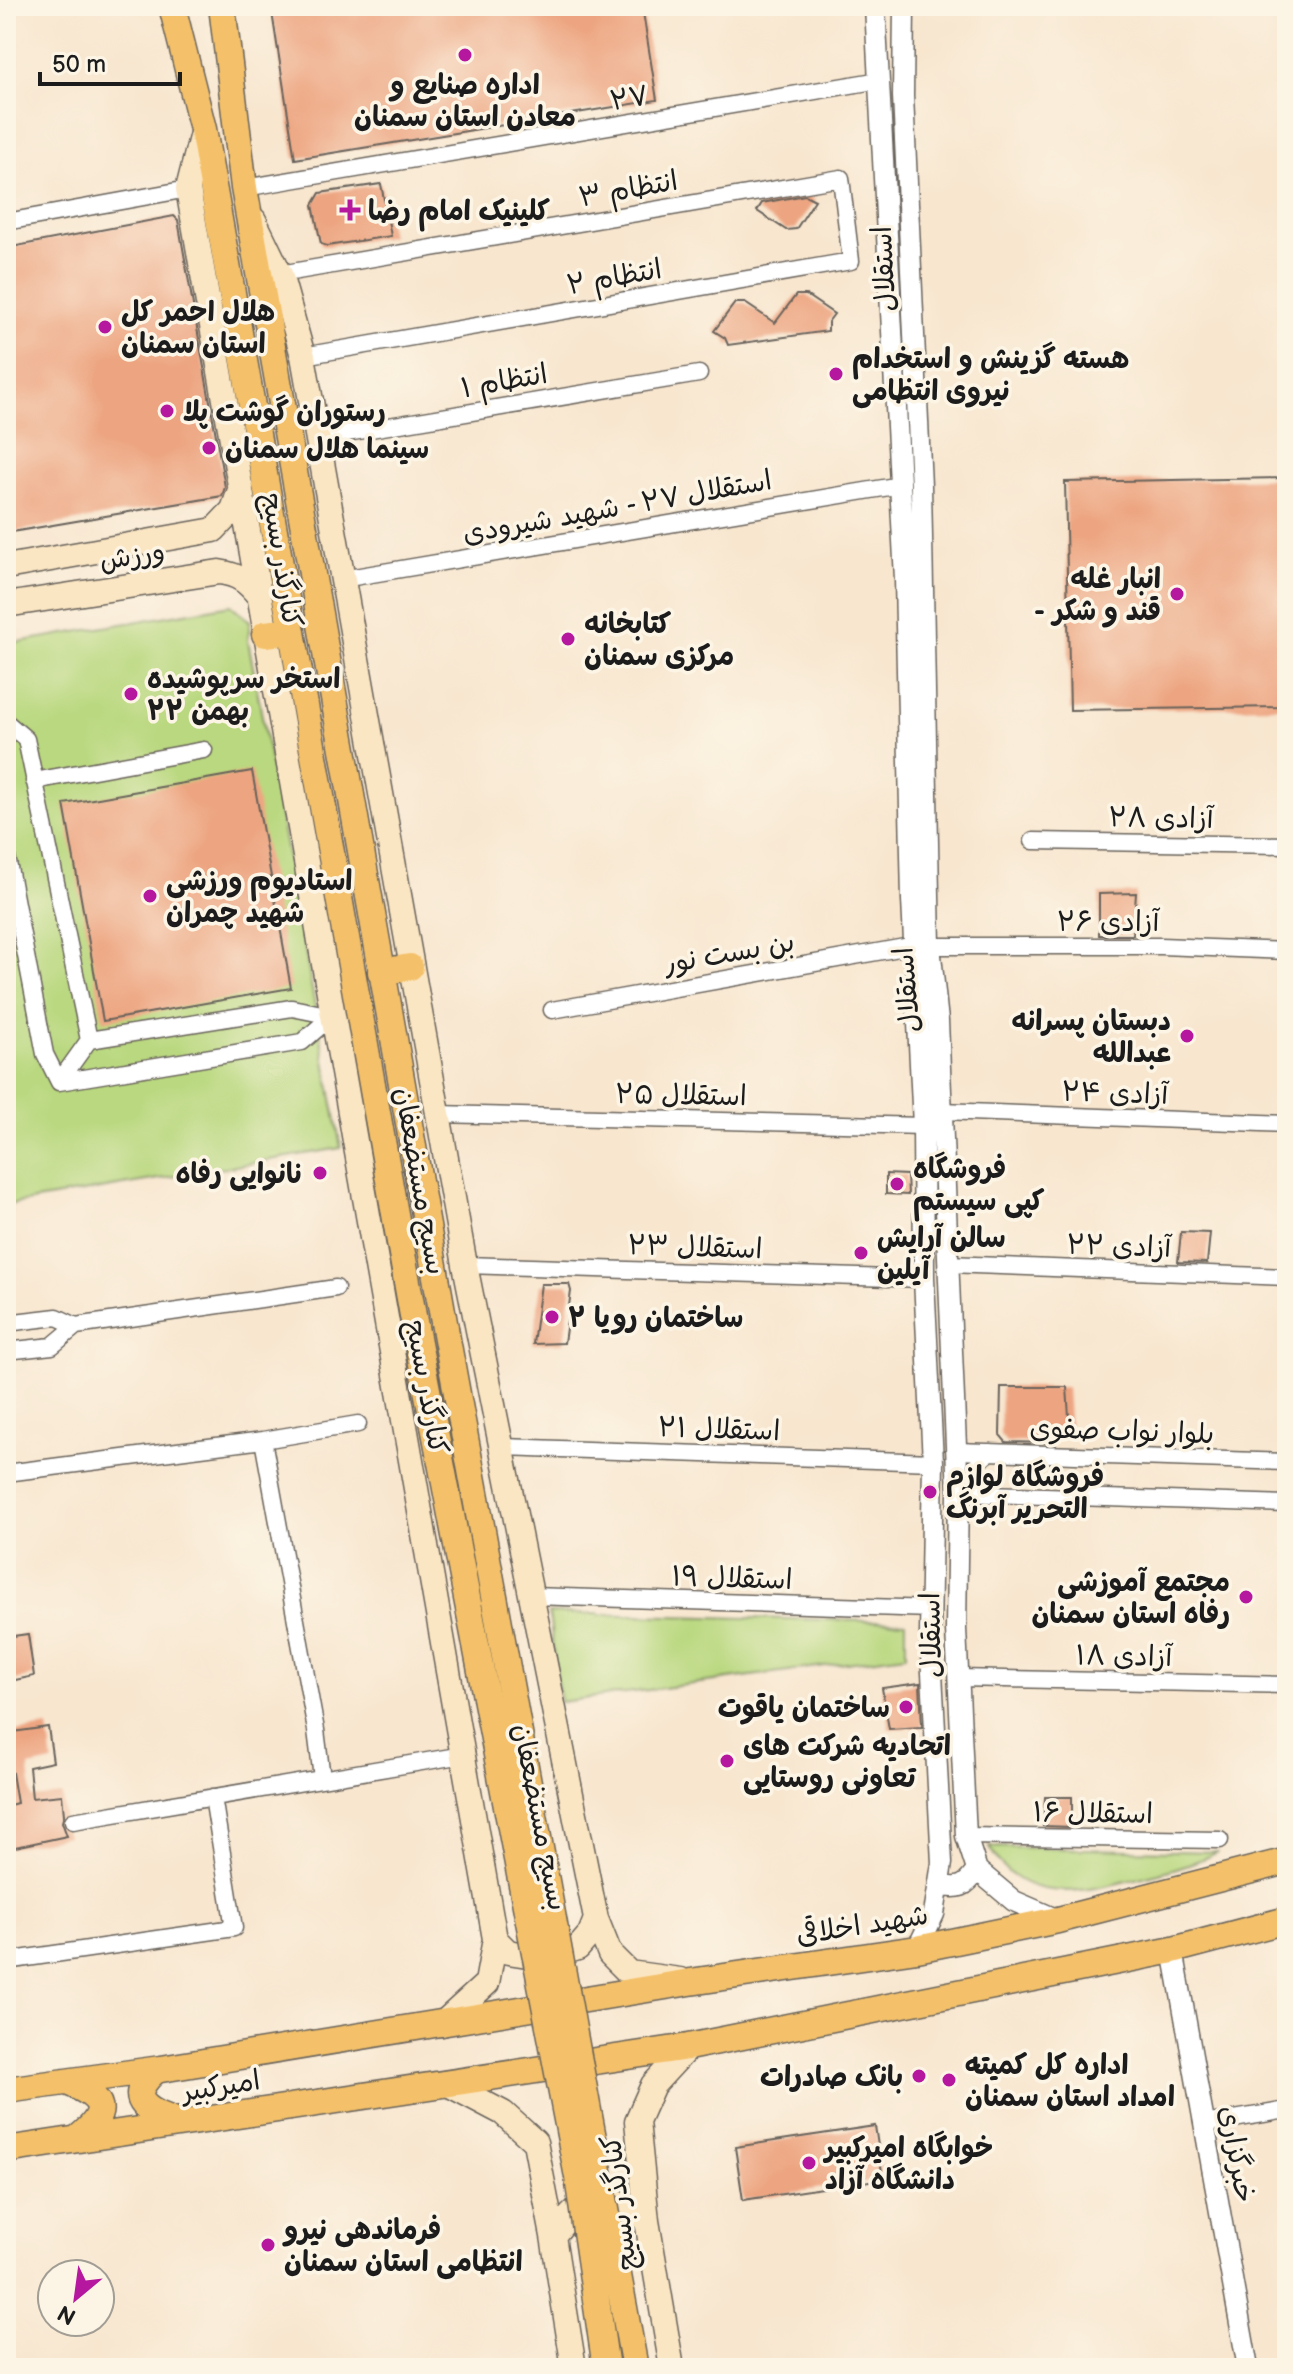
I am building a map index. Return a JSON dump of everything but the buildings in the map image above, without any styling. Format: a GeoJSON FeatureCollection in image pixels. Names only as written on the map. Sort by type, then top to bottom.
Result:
{"type":"FeatureCollection","features":[{"type":"Feature","properties":{"kind":"main road","name":"بسیج مستضعفان"},"geometry":{"type":"LineString","coordinates":[[172,6],[203,129],[415,1327],[578,2177],[606,2368]]}},
{"type":"Feature","properties":{"kind":"main road","name":"بسیج مستضعفان"},"geometry":{"type":"LineString","coordinates":[[222,6],[244,188],[381,972],[635,2368]]}},
{"type":"Feature","properties":{"kind":"main road","name":"کنارگذر بسیج"},"geometry":{"type":"LineString","coordinates":[[203,129],[188,189],[495,1939],[487,1983],[442,2024]]}},
{"type":"Feature","properties":{"kind":"main road","name":"کنارگذر بسیج"},"geometry":{"type":"LineString","coordinates":[[244,188],[256,225],[280,274],[303,356],[465,1265],[596,1919],[610,1954],[629,1973],[690,1982]]}},
{"type":"Feature","properties":{"kind":"main road","name":"ورزش"},"geometry":{"type":"LineString","coordinates":[[6,567],[214,530],[233,510],[241,487]]}},
{"type":"Feature","properties":{"kind":"main road","name":"ورزش"},"geometry":{"type":"LineString","coordinates":[[6,605],[219,572],[246,580],[259,596]]}},
{"type":"Feature","properties":{"kind":"main road"},"geometry":{"type":"LineString","coordinates":[[265,634],[292,631]]}},
{"type":"Feature","properties":{"kind":"main road"},"geometry":{"type":"LineString","coordinates":[[381,972],[410,967]]}},
{"type":"Feature","properties":{"kind":"main road","name":"شهید اخلاقی"},"geometry":{"type":"LineString","coordinates":[[442,2024],[690,1982],[917,1949],[1058,1920],[1287,1861]]}},
{"type":"Feature","properties":{"kind":"main road"},"geometry":{"type":"LineString","coordinates":[[495,1939],[508,1952],[547,1958],[578,1948],[590,1934],[596,1919]]}},
{"type":"Feature","properties":{"kind":"main road"},"geometry":{"type":"LineString","coordinates":[[446,2083],[688,2047],[1173,1950],[1287,1920]]}},
{"type":"Feature","properties":{"kind":"main road","name":"امیرکبیر"},"geometry":{"type":"LineString","coordinates":[[6,2090],[156,2070],[442,2024]]}},
{"type":"Feature","properties":{"kind":"main road","name":"کنارگذر بسیج"},"geometry":{"type":"LineString","coordinates":[[672,2368],[647,2221],[637,2121],[653,2085],[688,2047]]}},
{"type":"Feature","properties":{"kind":"main road"},"geometry":{"type":"LineString","coordinates":[[156,2070],[140,2086],[138,2093],[141,2101],[157,2114],[183,2123]]}},
{"type":"Feature","properties":{"kind":"main road"},"geometry":{"type":"LineString","coordinates":[[67,2082],[94,2096],[101,2108],[94,2126],[77,2139]]}},
{"type":"Feature","properties":{"kind":"main road"},"geometry":{"type":"LineString","coordinates":[[446,2083],[503,2113],[535,2142],[574,2368]]}},
{"type":"Feature","properties":{"kind":"main road","name":"امیرکبیر"},"geometry":{"type":"LineString","coordinates":[[6,2150],[446,2083]]}},
{"type":"Feature","properties":{"kind":"main road"},"geometry":{"type":"LineString","coordinates":[[553,2236],[576,2207],[598,2198],[623,2202],[647,2221]]}},
{"type":"Feature","properties":{"kind":"street","name":"استقلال"},"geometry":{"type":"LineString","coordinates":[[875,6],[916,699],[923,946],[924,1279],[933,1462],[930,1635],[942,1863],[934,1914],[917,1949]]}},
{"type":"Feature","properties":{"kind":"street","name":"استقلال"},"geometry":{"type":"LineString","coordinates":[[904,6],[903,96],[921,486],[916,699]]}},
{"type":"Feature","properties":{"kind":"street","name":"۲۷"},"geometry":{"type":"LineString","coordinates":[[244,188],[880,80]]}},
{"type":"Feature","properties":{"kind":"street","name":"انتظام ۳"},"geometry":{"type":"LineString","coordinates":[[280,274],[841,178]]}},
{"type":"Feature","properties":{"kind":"street","name":"انتظام ۲"},"geometry":{"type":"LineString","coordinates":[[303,356],[851,261],[841,178]]}},
{"type":"Feature","properties":{"kind":"street"},"geometry":{"type":"LineString","coordinates":[[6,222],[188,189]]}},
{"type":"Feature","properties":{"kind":"street","name":"انتظام ۱"},"geometry":{"type":"LineString","coordinates":[[317,438],[699,374]]}},
{"type":"Feature","properties":{"kind":"street","name":"استقلال ۲۷ - شهید شیرودی"},"geometry":{"type":"LineString","coordinates":[[342,579],[901,485]]}},
{"type":"Feature","properties":{"kind":"street"},"geometry":{"type":"LineString","coordinates":[[6,722],[26,739],[89,1040]]}},
{"type":"Feature","properties":{"kind":"street"},"geometry":{"type":"LineString","coordinates":[[34,781],[204,750]]}},
{"type":"Feature","properties":{"kind":"street","name":"آزادی ۲۸"},"geometry":{"type":"LineString","coordinates":[[1033,841],[1287,845]]}},
{"type":"Feature","properties":{"kind":"street"},"geometry":{"type":"LineString","coordinates":[[6,852],[45,1054],[59,1082]]}},
{"type":"Feature","properties":{"kind":"street","name":"استقلال"},"geometry":{"type":"LineString","coordinates":[[923,946],[938,1021],[958,1493],[956,1629],[966,1836],[977,1870]]}},
{"type":"Feature","properties":{"kind":"street","name":"آزادی ۲۶"},"geometry":{"type":"LineString","coordinates":[[923,946],[1161,946],[1287,951]]}},
{"type":"Feature","properties":{"kind":"street","name":"بن بست نور"},"geometry":{"type":"LineString","coordinates":[[552,1010],[923,946]]}},
{"type":"Feature","properties":{"kind":"street"},"geometry":{"type":"LineString","coordinates":[[59,1082],[89,1040],[292,1008],[332,1016]]}},
{"type":"Feature","properties":{"kind":"street"},"geometry":{"type":"LineString","coordinates":[[59,1082],[302,1042],[332,1016]]}},
{"type":"Feature","properties":{"kind":"street","name":"آزادی ۲۴"},"geometry":{"type":"LineString","coordinates":[[942,1111],[1287,1124]]}},
{"type":"Feature","properties":{"kind":"street","name":"استقلال ۲۵"},"geometry":{"type":"LineString","coordinates":[[438,1114],[923,1126]]}},
{"type":"Feature","properties":{"kind":"street","name":"آزادی ۲۲"},"geometry":{"type":"LineString","coordinates":[[948,1264],[1287,1277]]}},
{"type":"Feature","properties":{"kind":"street","name":"استقلال ۲۳"},"geometry":{"type":"LineString","coordinates":[[465,1265],[924,1279]]}},
{"type":"Feature","properties":{"kind":"street"},"geometry":{"type":"LineString","coordinates":[[6,1351],[52,1346],[76,1326],[336,1288]]}},
{"type":"Feature","properties":{"kind":"street"},"geometry":{"type":"LineString","coordinates":[[6,1323],[57,1317],[76,1326]]}},
{"type":"Feature","properties":{"kind":"street"},"geometry":{"type":"LineString","coordinates":[[929,1379],[952,1378]]}},
{"type":"Feature","properties":{"kind":"street"},"geometry":{"type":"LineString","coordinates":[[6,1473],[263,1440],[358,1424]]}},
{"type":"Feature","properties":{"kind":"street"},"geometry":{"type":"LineString","coordinates":[[263,1440],[322,1778]]}},
{"type":"Feature","properties":{"kind":"street","name":"استقلال ۲۱"},"geometry":{"type":"LineString","coordinates":[[503,1447],[933,1462]]}},
{"type":"Feature","properties":{"kind":"street","name":"بلوار نواب صفوی"},"geometry":{"type":"LineString","coordinates":[[956,1451],[1287,1462]]}},
{"type":"Feature","properties":{"kind":"street"},"geometry":{"type":"LineString","coordinates":[[986,1494],[974,1476],[981,1458],[991,1452]]}},
{"type":"Feature","properties":{"kind":"street"},"geometry":{"type":"LineString","coordinates":[[958,1493],[1287,1504]]}},
{"type":"Feature","properties":{"kind":"street","name":"استقلال ۱۹"},"geometry":{"type":"LineString","coordinates":[[532,1596],[932,1609]]}},
{"type":"Feature","properties":{"kind":"street","name":"آزادی ۱۸"},"geometry":{"type":"LineString","coordinates":[[959,1678],[1287,1685]]}},
{"type":"Feature","properties":{"kind":"street"},"geometry":{"type":"LineString","coordinates":[[73,1821],[463,1755]]}},
{"type":"Feature","properties":{"kind":"street"},"geometry":{"type":"LineString","coordinates":[[6,1961],[234,1928],[213,1797]]}},
{"type":"Feature","properties":{"kind":"street","name":"استقلال ۱۶"},"geometry":{"type":"LineString","coordinates":[[966,1836],[1220,1840]]}},
{"type":"Feature","properties":{"kind":"street"},"geometry":{"type":"LineString","coordinates":[[939,1885],[954,1889],[967,1885],[977,1870],[1014,1901],[1058,1920]]}},
{"type":"Feature","properties":{"kind":"street","name":"خبرگزاری"},"geometry":{"type":"LineString","coordinates":[[1173,1950],[1248,2368]]}},
{"type":"Feature","properties":{"kind":"street"},"geometry":{"type":"LineString","coordinates":[[1204,2124],[1287,2110]]}},
{"type":"Feature","properties":{"kind":"green space","name":"استادیوم ورزشی شهید چمران"},"geometry":{"type":"Polygon","coordinates":[[[231,605],[250,621],[248,640],[341,1148],[6,1205],[6,644],[231,605]]]}},
{"type":"Feature","properties":{"kind":"green space"},"geometry":{"type":"Polygon","coordinates":[[[549,1613],[906,1622],[906,1655],[560,1702],[549,1613]]]}},
{"type":"Feature","properties":{"kind":"green space"},"geometry":{"type":"Polygon","coordinates":[[[990,1847],[1218,1852],[1177,1868],[1115,1884],[1054,1890],[1035,1887],[1018,1879],[1002,1866],[990,1847]]]}},
{"type":"Feature","properties":{"kind":"place","name":"اداره صنایع و معادن استان سمنان"},"geometry":{"type":"Point","coordinates":[465,55]}},
{"type":"Feature","properties":{"kind":"place","name":"کلینیک امام رضا"},"geometry":{"type":"Point","coordinates":[350,210]}},
{"type":"Feature","properties":{"kind":"place","name":"هلال احمر کل استان سمنان"},"geometry":{"type":"Point","coordinates":[105,327]}},
{"type":"Feature","properties":{"kind":"place","name":"هسته گزینش و استخدام نیروی انتظامی"},"geometry":{"type":"Point","coordinates":[836,374]}},
{"type":"Feature","properties":{"kind":"place","name":"رستوران گوشت پلا"},"geometry":{"type":"Point","coordinates":[167,411]}},
{"type":"Feature","properties":{"kind":"place","name":"سینما هلال سمنان"},"geometry":{"type":"Point","coordinates":[209,448]}},
{"type":"Feature","properties":{"kind":"place","name":"انبار غله - قند و شکر"},"geometry":{"type":"Point","coordinates":[1177,594]}},
{"type":"Feature","properties":{"kind":"place","name":"کتابخانه مرکزی سمنان"},"geometry":{"type":"Point","coordinates":[568,639]}},
{"type":"Feature","properties":{"kind":"place","name":"استخر سرپوشیده ۲۲ بهمن"},"geometry":{"type":"Point","coordinates":[131,694]}},
{"type":"Feature","properties":{"kind":"place","name":"استادیوم ورزشی شهید چمران"},"geometry":{"type":"Point","coordinates":[150,896]}},
{"type":"Feature","properties":{"kind":"place","name":"دبستان پسرانه عبدالله"},"geometry":{"type":"Point","coordinates":[1187,1036]}},
{"type":"Feature","properties":{"kind":"place","name":"نانوایی رفاه"},"geometry":{"type":"Point","coordinates":[320,1173]}},
{"type":"Feature","properties":{"kind":"place","name":"فروشگاه کپی سیستم"},"geometry":{"type":"Point","coordinates":[897,1184]}},
{"type":"Feature","properties":{"kind":"place","name":"سالن آرایش آیلین"},"geometry":{"type":"Point","coordinates":[861,1253]}},
{"type":"Feature","properties":{"kind":"place","name":"ساختمان رویا ۲"},"geometry":{"type":"Point","coordinates":[552,1317]}},
{"type":"Feature","properties":{"kind":"place","name":"فروشگاه لوازم التحریر آبرنگ"},"geometry":{"type":"Point","coordinates":[930,1492]}},
{"type":"Feature","properties":{"kind":"place","name":"مجتمع آموزشی رفاه استان سمنان"},"geometry":{"type":"Point","coordinates":[1246,1597]}},
{"type":"Feature","properties":{"kind":"place","name":"ساختمان یاقوت"},"geometry":{"type":"Point","coordinates":[906,1707]}},
{"type":"Feature","properties":{"kind":"place","name":"اتحادیه شرکت های تعاونی روستایی"},"geometry":{"type":"Point","coordinates":[727,1761]}},
{"type":"Feature","properties":{"kind":"place","name":"بانک صادرات"},"geometry":{"type":"Point","coordinates":[919,2076]}},
{"type":"Feature","properties":{"kind":"place","name":"اداره کل کمیته امداد استان سمنان"},"geometry":{"type":"Point","coordinates":[949,2080]}},
{"type":"Feature","properties":{"kind":"place","name":"خوابگاه امیرکبیر دانشگاه آزاد"},"geometry":{"type":"Point","coordinates":[809,2163]}},
{"type":"Feature","properties":{"kind":"place","name":"فرماندهی نیرو انتظامی استان سمنان"},"geometry":{"type":"Point","coordinates":[268,2245]}}]}
